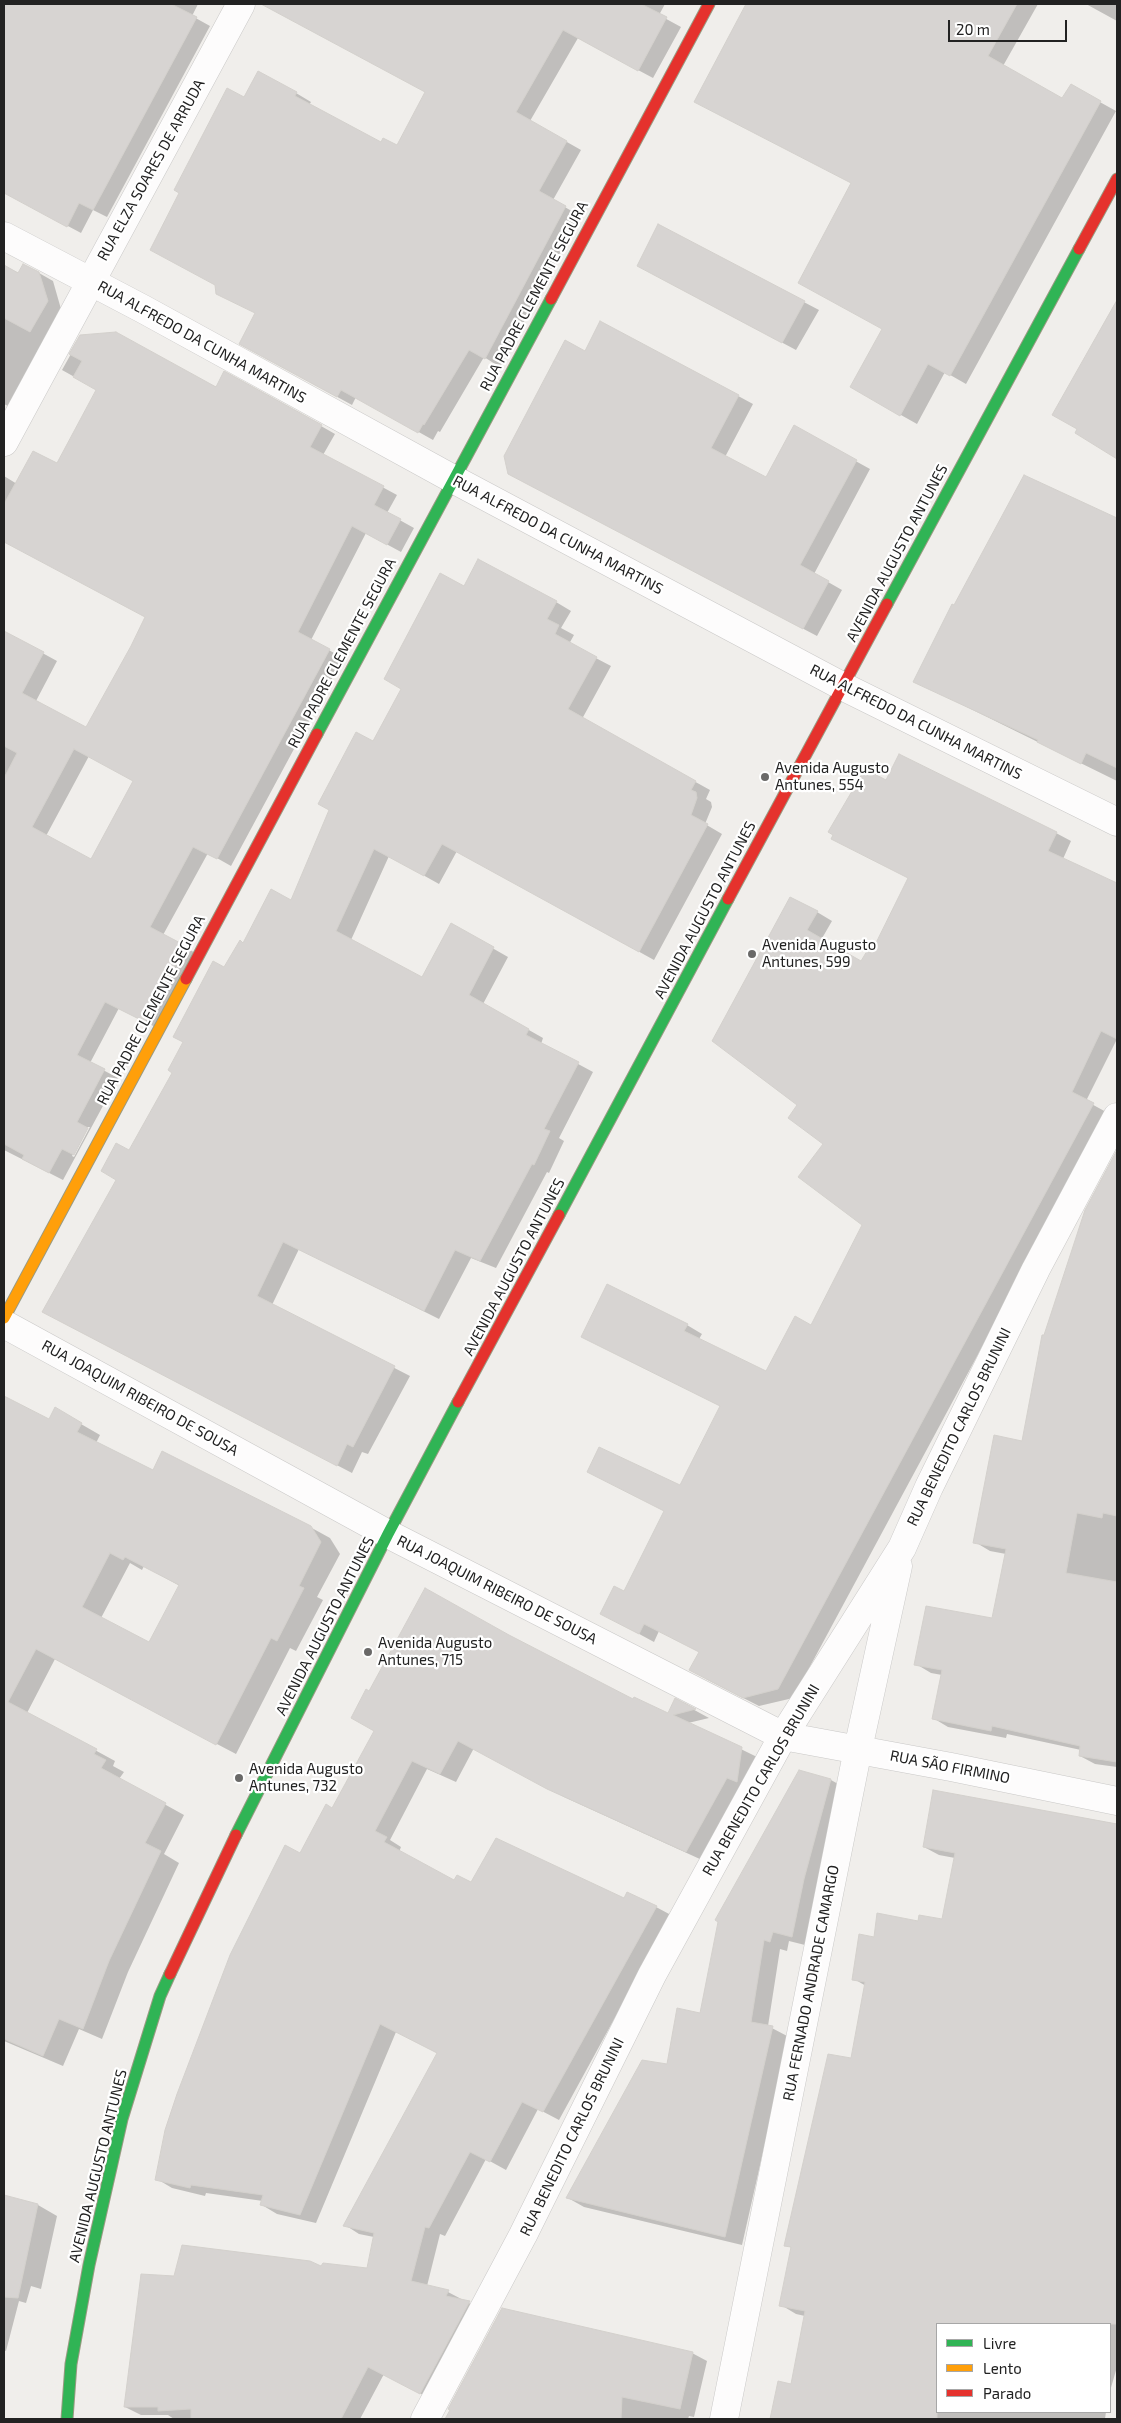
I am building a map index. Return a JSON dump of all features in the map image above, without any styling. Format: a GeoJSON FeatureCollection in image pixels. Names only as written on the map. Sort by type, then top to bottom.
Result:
{"type":"FeatureCollection","features":[{"type":"Feature","properties":{"kind":"street","name":"RUA ELZA SOARES DE ARRUDA"},"geometry":{"type":"LineString","coordinates":[[4,442],[241,4]]}},
{"type":"Feature","properties":{"kind":"street","name":"RUA PADRE CLEMENTE SEGURA"},"geometry":{"type":"LineString","coordinates":[[4,1318],[709,4]]}},
{"type":"Feature","properties":{"kind":"street","name":"AVENIDA AUGUSTO ANTUNES"},"geometry":{"type":"LineString","coordinates":[[67,2419],[70,2364],[89,2265],[122,2119],[160,1996],[201,1905],[388,1534],[842,686],[1117,179]]}},
{"type":"Feature","properties":{"kind":"street","name":"RUA ALFREDO DA CUNHA MARTINS"},"geometry":{"type":"LineString","coordinates":[[4,236],[453,479],[842,686],[1117,822]]}},
{"type":"Feature","properties":{"kind":"street","name":"RUA BENEDITO CARLOS BRUNINI"},"geometry":{"type":"LineString","coordinates":[[425,2419],[523,2235],[652,1975],[782,1736],[902,1548],[929,1487],[1036,1269],[1117,1117]]}},
{"type":"Feature","properties":{"kind":"street","name":"RUA JOAQUIM RIBEIRO DE SOUSA"},"geometry":{"type":"LineString","coordinates":[[4,1324],[388,1534],[782,1736]]}},
{"type":"Feature","properties":{"kind":"street","name":"RUA FERNADO ANDRADE CAMARGO"},"geometry":{"type":"LineString","coordinates":[[724,2419],[858,1749],[902,1548]]}},
{"type":"Feature","properties":{"kind":"street","name":"RUA SÃO FIRMINO"},"geometry":{"type":"LineString","coordinates":[[782,1736],[858,1749],[1117,1801]]}},
{"type":"Feature","properties":{"kind":"building"},"geometry":{"type":"Polygon","coordinates":[[[4,4],[171,4],[197,17],[93,210],[79,203],[67,227],[4,193],[4,4]]]}},
{"type":"Feature","properties":{"kind":"building"},"geometry":{"type":"Polygon","coordinates":[[[261,4],[641,4],[667,17],[638,71],[563,30],[516,112],[567,141],[539,191],[566,206],[485,359],[469,350],[418,433],[341,390],[337,397],[239,344],[255,313],[216,294],[215,285],[150,250],[179,193],[174,190],[227,88],[244,97],[258,71],[297,92],[295,96],[381,142],[383,138],[397,145],[425,92],[261,4]]]}},
{"type":"Feature","properties":{"kind":"building"},"geometry":{"type":"Polygon","coordinates":[[[746,4],[1017,4],[988,56],[1062,98],[1071,84],[1101,101],[950,376],[928,364],[900,416],[850,387],[882,329],[798,283],[851,183],[694,102],[746,4]]]}},
{"type":"Feature","properties":{"kind":"building"},"geometry":{"type":"Polygon","coordinates":[[[658,224],[805,301],[782,343],[637,266],[658,224]]]}},
{"type":"Feature","properties":{"kind":"building"},"geometry":{"type":"Polygon","coordinates":[[[23,264],[39,272],[48,301],[30,332],[4,318],[4,265],[18,273],[23,264]]]}},
{"type":"Feature","properties":{"kind":"building"},"geometry":{"type":"Polygon","coordinates":[[[1117,300],[1117,459],[1075,433],[1077,429],[1052,415],[1117,300]]]}},
{"type":"Feature","properties":{"kind":"building"},"geometry":{"type":"Polygon","coordinates":[[[600,321],[739,395],[711,448],[766,477],[794,425],[857,460],[800,565],[829,581],[803,629],[508,474],[504,456],[565,340],[585,351],[600,321]]]}},
{"type":"Feature","properties":{"kind":"building"},"geometry":{"type":"Polygon","coordinates":[[[116,332],[216,387],[224,371],[322,425],[310,447],[384,486],[374,505],[401,519],[387,545],[352,526],[298,632],[330,649],[217,859],[193,847],[150,927],[186,946],[145,1022],[105,1002],[77,1055],[105,1069],[77,1122],[88,1128],[74,1155],[62,1149],[49,1173],[22,1159],[24,1155],[4,1144],[4,778],[17,753],[4,746],[4,631],[44,652],[22,693],[86,727],[145,617],[4,542],[4,504],[33,451],[57,463],[96,390],[73,377],[82,361],[69,354],[80,335],[116,332]],[[74,749],[32,827],[91,859],[133,781],[74,749]]]}},
{"type":"Feature","properties":{"kind":"building"},"geometry":{"type":"Polygon","coordinates":[[[1024,475],[1117,518],[1117,768],[1086,753],[1081,764],[1037,742],[1038,740],[913,682],[952,604],[954,605],[1024,475]]]}},
{"type":"Feature","properties":{"kind":"building"},"geometry":{"type":"Polygon","coordinates":[[[478,559],[557,601],[547,619],[559,625],[555,634],[597,657],[568,709],[696,781],[691,790],[696,792],[697,798],[691,815],[708,824],[639,952],[442,844],[424,876],[374,849],[336,931],[422,977],[451,923],[494,947],[469,995],[529,1029],[526,1035],[579,1062],[544,1129],[550,1131],[534,1165],[532,1164],[480,1261],[455,1250],[424,1311],[283,1242],[257,1296],[395,1366],[353,1447],[347,1444],[337,1466],[42,1312],[116,1180],[101,1171],[116,1143],[129,1150],[172,1073],[168,1070],[183,1042],[173,1037],[213,961],[224,967],[240,940],[243,943],[271,889],[291,900],[329,810],[318,804],[356,732],[373,741],[401,689],[384,679],[440,573],[464,586],[478,559]]]}},
{"type":"Feature","properties":{"kind":"building"},"geometry":{"type":"Polygon","coordinates":[[[899,754],[1057,832],[1048,851],[1117,883],[1117,1039],[1101,1031],[1072,1092],[1094,1103],[778,1689],[743,1698],[689,1670],[699,1652],[644,1624],[639,1634],[600,1614],[614,1586],[624,1591],[664,1511],[587,1472],[599,1447],[680,1485],[720,1406],[581,1337],[607,1284],[688,1324],[684,1331],[766,1371],[795,1316],[811,1325],[862,1225],[798,1177],[823,1144],[788,1118],[797,1105],[712,1041],[790,897],[818,911],[807,930],[861,961],[867,951],[871,953],[908,878],[831,839],[833,835],[828,832],[865,769],[886,780],[899,754]]]}},
{"type":"Feature","properties":{"kind":"building"},"geometry":{"type":"Polygon","coordinates":[[[1117,1150],[1117,1516],[1103,1513],[1102,1518],[1077,1513],[1066,1573],[1117,1582],[1117,1762],[1079,1756],[1080,1746],[992,1726],[991,1731],[932,1719],[942,1670],[914,1665],[926,1606],[992,1618],[1006,1549],[973,1543],[994,1435],[1022,1441],[1042,1335],[1044,1335],[1085,1210],[1117,1150]]]}},
{"type":"Feature","properties":{"kind":"building"},"geometry":{"type":"Polygon","coordinates":[[[4,1396],[49,1419],[55,1407],[82,1423],[77,1432],[153,1470],[162,1451],[311,1526],[321,1542],[299,1586],[304,1588],[277,1641],[271,1638],[216,1745],[36,1649],[8,1702],[97,1749],[94,1754],[106,1760],[101,1768],[166,1803],[145,1843],[161,1851],[109,1961],[83,2029],[59,2019],[43,2056],[4,2039],[4,1396]],[[110,1553],[82,1607],[149,1642],[179,1585],[125,1557],[123,1560],[110,1553]]]}},
{"type":"Feature","properties":{"kind":"building"},"geometry":{"type":"Polygon","coordinates":[[[425,1588],[509,1635],[633,1699],[634,1697],[668,1713],[675,1698],[696,1709],[673,1715],[742,1747],[737,1782],[727,1778],[686,1852],[547,1789],[458,1741],[440,1774],[412,1761],[375,1831],[387,1837],[384,1842],[454,1880],[457,1875],[471,1882],[496,1838],[624,1898],[627,1892],[657,1906],[543,2112],[522,2102],[490,2162],[470,2152],[429,2228],[425,2227],[411,2281],[449,2290],[446,2296],[470,2301],[420,2394],[368,2367],[341,2419],[191,2419],[191,2409],[158,2411],[158,2407],[124,2407],[141,2274],[174,2276],[182,2245],[310,2261],[321,2266],[323,2263],[367,2268],[374,2233],[343,2226],[437,2053],[380,2024],[300,2215],[260,2205],[263,2195],[191,2185],[190,2188],[155,2180],[165,2130],[177,2094],[230,1955],[285,1845],[300,1853],[326,1804],[332,1808],[374,1731],[351,1718],[366,1689],[369,1691],[425,1588]]]}},
{"type":"Feature","properties":{"kind":"building"},"geometry":{"type":"Polygon","coordinates":[[[799,1770],[831,1779],[804,1879],[792,1937],[773,1932],[770,1942],[764,1940],[751,2022],[773,2026],[725,2237],[566,2198],[642,2060],[667,2064],[677,2008],[700,2013],[718,1922],[715,1920],[799,1770]]]}},
{"type":"Feature","properties":{"kind":"building"},"geometry":{"type":"Polygon","coordinates":[[[933,1790],[1117,1824],[1117,2324],[936,2323],[937,2419],[770,2419],[778,2381],[791,2384],[805,2311],[779,2306],[791,2247],[784,2246],[828,2054],[851,2058],[865,1982],[852,1980],[859,1934],[874,1937],[877,1913],[918,1921],[919,1915],[942,1919],[955,1853],[923,1847],[933,1790]]]}},
{"type":"Feature","properties":{"kind":"building"},"geometry":{"type":"Polygon","coordinates":[[[4,2195],[38,2204],[18,2298],[4,2297],[4,2195]]]}},
{"type":"Feature","properties":{"kind":"building"},"geometry":{"type":"Polygon","coordinates":[[[502,2308],[693,2352],[680,2409],[622,2397],[621,2419],[445,2419],[450,2410],[448,2409],[502,2308]]]}},
{"type":"Feature","properties":{"kind":"traffic: fast"},"geometry":{"type":"LineString","coordinates":[[887,604],[1079,249]]}},
{"type":"Feature","properties":{"kind":"traffic: fast"},"geometry":{"type":"LineString","coordinates":[[317,734],[551,299]]}},
{"type":"Feature","properties":{"kind":"traffic: fast"},"geometry":{"type":"LineString","coordinates":[[559,1215],[728,899]]}},
{"type":"Feature","properties":{"kind":"traffic: fast"},"geometry":{"type":"LineString","coordinates":[[236,1835],[388,1534],[458,1402]]}},
{"type":"Feature","properties":{"kind":"traffic: fast"},"geometry":{"type":"LineString","coordinates":[[67,2419],[71,2364],[89,2265],[122,2119],[160,1996],[170,1974]]}},
{"type":"Feature","properties":{"kind":"traffic: slow"},"geometry":{"type":"LineString","coordinates":[[4,1318],[186,979]]}},
{"type":"Feature","properties":{"kind":"traffic: jam"},"geometry":{"type":"LineString","coordinates":[[551,299],[709,4]]}},
{"type":"Feature","properties":{"kind":"traffic: jam"},"geometry":{"type":"LineString","coordinates":[[1079,249],[1117,179]]}},
{"type":"Feature","properties":{"kind":"traffic: jam"},"geometry":{"type":"LineString","coordinates":[[728,899],[887,604]]}},
{"type":"Feature","properties":{"kind":"traffic: jam"},"geometry":{"type":"LineString","coordinates":[[186,979],[317,734]]}},
{"type":"Feature","properties":{"kind":"traffic: jam"},"geometry":{"type":"LineString","coordinates":[[458,1402],[559,1215]]}},
{"type":"Feature","properties":{"kind":"traffic: jam"},"geometry":{"type":"LineString","coordinates":[[170,1974],[236,1835]]}},
{"type":"Feature","properties":{"kind":"place","name":"Avenida Augusto Antunes, 554"},"geometry":{"type":"Point","coordinates":[765,777]}},
{"type":"Feature","properties":{"kind":"place","name":"Avenida Augusto Antunes, 599"},"geometry":{"type":"Point","coordinates":[752,954]}},
{"type":"Feature","properties":{"kind":"place","name":"Avenida Augusto Antunes, 715"},"geometry":{"type":"Point","coordinates":[368,1652]}},
{"type":"Feature","properties":{"kind":"place","name":"Avenida Augusto Antunes, 732"},"geometry":{"type":"Point","coordinates":[239,1778]}}]}
